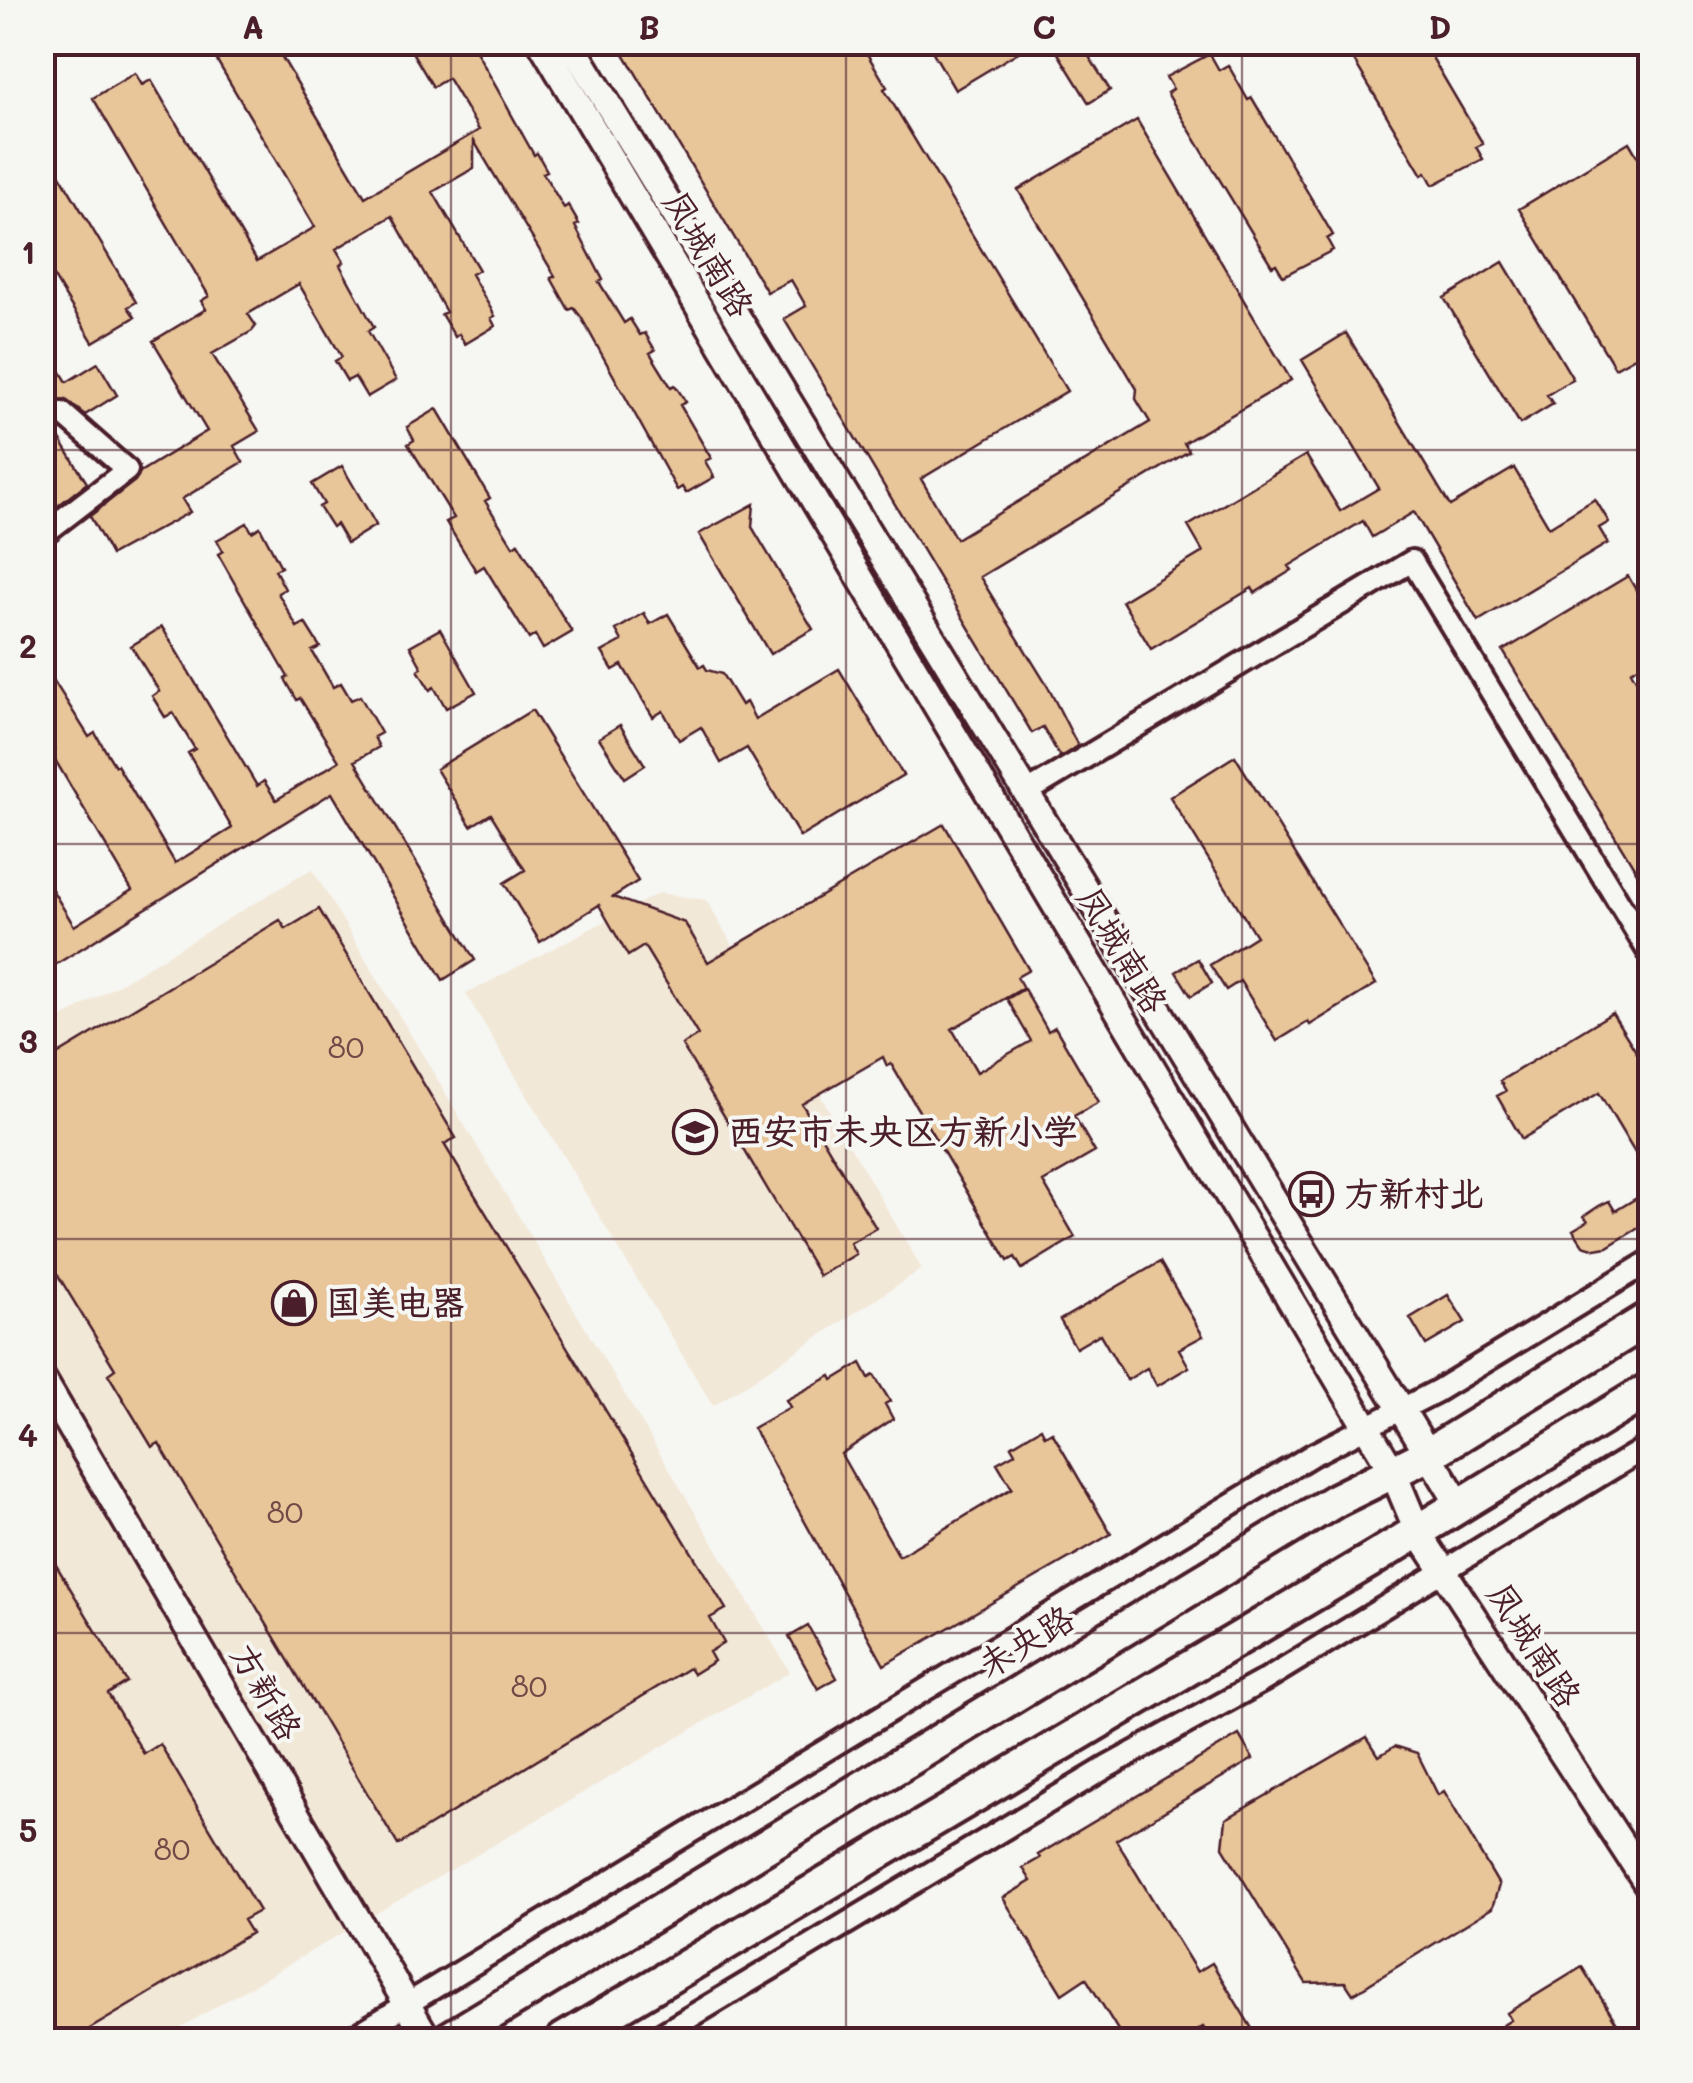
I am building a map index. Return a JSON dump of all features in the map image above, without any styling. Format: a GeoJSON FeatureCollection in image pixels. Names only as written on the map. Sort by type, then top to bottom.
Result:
{"type":"FeatureCollection","features":[{"type":"Feature","properties":{"kind":"main road","name":"未央路"},"geometry":{"type":"LineString","coordinates":[[448,2040],[1336,1500],[1428,1454],[1650,1318]]}},
{"type":"Feature","properties":{"kind":"main road"},"geometry":{"type":"LineString","coordinates":[[563,2040],[1418,1532],[1650,1389]]}},
{"type":"Feature","properties":{"kind":"street","name":"凤城南路"},"geometry":{"type":"LineString","coordinates":[[541,42],[1393,1472],[1418,1532],[1650,1888]]}},
{"type":"Feature","properties":{"kind":"street","name":"凤城南路"},"geometry":{"type":"LineString","coordinates":[[570,42],[1460,1506]]}},
{"type":"Feature","properties":{"kind":"street"},"geometry":{"type":"LineString","coordinates":[[42,535],[127,470],[62,414]]}},
{"type":"Feature","properties":{"kind":"street"},"geometry":{"type":"LineString","coordinates":[[1026,793],[1412,561],[1650,954]]}},
{"type":"Feature","properties":{"kind":"street"},"geometry":{"type":"LineString","coordinates":[[348,2040],[1312,1455],[1437,1391],[1650,1261]]}},
{"type":"Feature","properties":{"kind":"street","name":"方新路"},"geometry":{"type":"LineString","coordinates":[[42,1378],[428,2040]]}},
{"type":"Feature","properties":{"kind":"street"},"geometry":{"type":"LineString","coordinates":[[652,2040],[1091,1776],[1264,1681],[1650,1445]]}},
{"type":"Feature","properties":{"kind":"shaded area"},"geometry":{"type":"Polygon","coordinates":[[[312,869],[790,1672],[159,2040],[43,2040],[42,1030],[312,869]]]}},
{"type":"Feature","properties":{"kind":"shaded area","name":"西安市未央区方新小学"},"geometry":{"type":"Polygon","coordinates":[[[659,893],[706,900],[922,1269],[713,1406],[466,994],[659,893]]]}},
{"type":"Feature","properties":{"kind":"building"},"geometry":{"type":"Polygon","coordinates":[[[206,42],[273,42],[365,197],[479,130],[448,78],[433,87],[406,42],[471,42],[534,155],[537,153],[547,171],[543,173],[564,208],[568,205],[579,224],[575,226],[603,280],[599,282],[624,323],[630,319],[640,335],[645,333],[655,350],[650,353],[671,387],[675,385],[686,402],[680,405],[711,458],[705,461],[714,477],[686,493],[682,487],[677,490],[581,317],[574,308],[569,310],[551,278],[555,276],[474,141],[474,168],[433,192],[479,270],[471,274],[495,316],[491,318],[495,326],[465,344],[459,334],[455,337],[441,314],[446,312],[392,216],[336,249],[344,262],[340,265],[374,327],[368,331],[396,380],[367,397],[355,377],[347,381],[335,361],[342,357],[299,284],[248,314],[256,326],[252,331],[212,354],[259,431],[234,446],[243,462],[182,499],[190,512],[111,555],[90,516],[135,481],[140,472],[207,431],[153,341],[206,309],[201,301],[209,296],[93,98],[135,73],[142,85],[151,80],[257,261],[315,227],[206,42]]]}},
{"type":"Feature","properties":{"kind":"building"},"geometry":{"type":"Polygon","coordinates":[[[617,42],[860,42],[887,87],[884,89],[1067,391],[921,479],[956,539],[1150,422],[1136,399],[1137,389],[1018,190],[1137,120],[1291,380],[1184,443],[1189,451],[980,577],[1048,687],[1078,746],[1060,757],[1043,727],[1032,733],[784,319],[806,306],[791,280],[767,292],[617,42]]]}},
{"type":"Feature","properties":{"kind":"building"},"geometry":{"type":"Polygon","coordinates":[[[927,42],[1035,42],[955,90],[927,42]]]}},
{"type":"Feature","properties":{"kind":"building"},"geometry":{"type":"Polygon","coordinates":[[[1051,42],[1080,42],[1110,90],[1089,103],[1051,42]]]}},
{"type":"Feature","properties":{"kind":"building"},"geometry":{"type":"Polygon","coordinates":[[[1343,42],[1423,42],[1483,144],[1476,147],[1483,159],[1433,185],[1426,172],[1422,175],[1343,42]]]}},
{"type":"Feature","properties":{"kind":"building"},"geometry":{"type":"Polygon","coordinates":[[[1210,54],[1219,70],[1228,65],[1248,100],[1252,98],[1333,235],[1327,239],[1333,250],[1283,276],[1276,264],[1272,266],[1167,93],[1173,89],[1166,77],[1210,54]]]}},
{"type":"Feature","properties":{"kind":"building"},"geometry":{"type":"Polygon","coordinates":[[[1629,142],[1650,178],[1650,380],[1637,356],[1615,368],[1519,209],[1629,142]]]}},
{"type":"Feature","properties":{"kind":"building"},"geometry":{"type":"Polygon","coordinates":[[[42,145],[136,302],[128,307],[135,317],[93,342],[42,258],[42,145]]]}},
{"type":"Feature","properties":{"kind":"building"},"geometry":{"type":"Polygon","coordinates":[[[1503,262],[1573,379],[1547,395],[1553,404],[1520,424],[1444,298],[1503,262]]]}},
{"type":"Feature","properties":{"kind":"building"},"geometry":{"type":"Polygon","coordinates":[[[1346,333],[1450,506],[1514,468],[1549,527],[1595,499],[1609,522],[1599,528],[1608,543],[1478,621],[1414,512],[1372,537],[1363,521],[1289,566],[1292,570],[1255,593],[1252,588],[1151,649],[1122,601],[1203,552],[1188,526],[1306,455],[1340,511],[1379,488],[1302,360],[1346,333]]]}},
{"type":"Feature","properties":{"kind":"building"},"geometry":{"type":"Polygon","coordinates":[[[42,341],[67,382],[98,363],[117,395],[85,415],[66,400],[51,405],[49,418],[61,430],[56,433],[87,483],[50,512],[42,500],[42,341]]]}},
{"type":"Feature","properties":{"kind":"building"},"geometry":{"type":"Polygon","coordinates":[[[437,409],[490,498],[485,501],[513,546],[518,543],[572,632],[543,649],[535,635],[529,639],[484,566],[476,571],[446,522],[454,518],[408,444],[414,440],[407,427],[437,409]]]}},
{"type":"Feature","properties":{"kind":"building"},"geometry":{"type":"Polygon","coordinates":[[[342,466],[376,525],[347,543],[319,507],[324,504],[312,484],[342,466]]]}},
{"type":"Feature","properties":{"kind":"building"},"geometry":{"type":"Polygon","coordinates":[[[754,504],[752,527],[813,629],[770,654],[699,534],[754,504]]]}},
{"type":"Feature","properties":{"kind":"building"},"geometry":{"type":"Polygon","coordinates":[[[247,523],[252,532],[260,527],[281,567],[275,570],[285,589],[278,593],[297,627],[305,623],[320,647],[312,651],[333,687],[341,683],[351,700],[360,696],[381,733],[374,737],[379,747],[355,761],[475,960],[443,980],[332,793],[42,973],[42,873],[74,926],[132,890],[51,753],[55,750],[42,729],[42,662],[89,737],[95,733],[117,765],[175,863],[232,828],[188,753],[195,749],[173,713],[165,717],[152,696],[159,691],[131,646],[162,627],[257,786],[264,781],[276,800],[339,761],[300,698],[297,700],[285,679],[288,677],[218,554],[223,551],[217,540],[247,523]]]}},
{"type":"Feature","properties":{"kind":"building"},"geometry":{"type":"Polygon","coordinates":[[[1628,576],[1650,614],[1650,660],[1631,671],[1650,704],[1650,894],[1503,651],[1628,576]]]}},
{"type":"Feature","properties":{"kind":"building"},"geometry":{"type":"Polygon","coordinates":[[[644,613],[650,624],[668,614],[700,667],[704,665],[707,670],[722,674],[741,705],[746,702],[755,719],[839,669],[903,775],[800,837],[747,748],[721,763],[701,727],[679,740],[663,711],[653,717],[622,665],[613,670],[602,652],[622,641],[616,630],[644,613]]]}},
{"type":"Feature","properties":{"kind":"building"},"geometry":{"type":"Polygon","coordinates":[[[440,629],[476,692],[446,708],[418,670],[422,668],[410,646],[440,629]]]}},
{"type":"Feature","properties":{"kind":"building"},"geometry":{"type":"Polygon","coordinates":[[[532,710],[638,881],[613,897],[685,923],[708,962],[944,824],[1029,970],[1017,977],[1023,988],[952,1029],[977,1072],[1031,1041],[1007,999],[1024,989],[1048,1031],[1055,1027],[1099,1102],[1074,1116],[1095,1152],[1043,1182],[1075,1237],[1022,1269],[1015,1257],[1008,1261],[891,1064],[887,1066],[883,1057],[802,1104],[876,1228],[850,1243],[856,1254],[819,1276],[682,1045],[698,1035],[644,946],[628,956],[599,905],[540,942],[504,883],[525,870],[491,814],[471,826],[436,769],[532,710]]]}},
{"type":"Feature","properties":{"kind":"building"},"geometry":{"type":"Polygon","coordinates":[[[620,725],[645,765],[625,778],[599,738],[620,725]]]}},
{"type":"Feature","properties":{"kind":"building"},"geometry":{"type":"Polygon","coordinates":[[[1235,756],[1376,984],[1277,1041],[1240,981],[1226,990],[1210,965],[1256,936],[1170,797],[1235,756]]]}},
{"type":"Feature","properties":{"kind":"building"},"geometry":{"type":"Polygon","coordinates":[[[319,909],[456,1138],[444,1144],[726,1609],[710,1618],[724,1643],[709,1652],[714,1661],[693,1674],[689,1668],[398,1845],[159,1443],[152,1447],[108,1374],[115,1369],[42,1249],[42,1064],[280,920],[286,929],[319,909]]]}},
{"type":"Feature","properties":{"kind":"building"},"geometry":{"type":"Polygon","coordinates":[[[1198,959],[1212,983],[1191,996],[1176,972],[1198,959]]]}},
{"type":"Feature","properties":{"kind":"building"},"geometry":{"type":"Polygon","coordinates":[[[1612,1013],[1645,1066],[1650,1064],[1650,1178],[1599,1093],[1522,1139],[1497,1096],[1506,1091],[1500,1081],[1612,1013]]]}},
{"type":"Feature","properties":{"kind":"building"},"geometry":{"type":"Polygon","coordinates":[[[1650,1190],[1650,1221],[1607,1247],[1583,1245],[1573,1230],[1588,1221],[1584,1216],[1599,1206],[1609,1201],[1615,1211],[1650,1190]]]}},
{"type":"Feature","properties":{"kind":"building"},"geometry":{"type":"Polygon","coordinates":[[[1160,1262],[1203,1336],[1179,1349],[1189,1367],[1157,1386],[1147,1368],[1127,1380],[1100,1334],[1076,1348],[1060,1320],[1160,1262]]]}},
{"type":"Feature","properties":{"kind":"building"},"geometry":{"type":"Polygon","coordinates":[[[1448,1295],[1465,1322],[1426,1345],[1410,1318],[1448,1295]]]}},
{"type":"Feature","properties":{"kind":"building"},"geometry":{"type":"Polygon","coordinates":[[[861,1363],[869,1378],[874,1375],[890,1401],[885,1404],[893,1419],[841,1454],[899,1556],[1012,1488],[997,1463],[1015,1453],[1011,1446],[1041,1428],[1045,1436],[1052,1432],[1111,1534],[884,1665],[753,1428],[790,1407],[786,1400],[861,1363]]]}},
{"type":"Feature","properties":{"kind":"building"},"geometry":{"type":"Polygon","coordinates":[[[42,1542],[127,1682],[108,1694],[144,1754],[160,1744],[259,1911],[243,1920],[251,1933],[71,2040],[42,2040],[42,1542]]]}},
{"type":"Feature","properties":{"kind":"building"},"geometry":{"type":"Polygon","coordinates":[[[808,1626],[837,1678],[818,1689],[789,1637],[808,1626]]]}},
{"type":"Feature","properties":{"kind":"building"},"geometry":{"type":"Polygon","coordinates":[[[1239,1735],[1253,1759],[1116,1840],[1197,1972],[1212,1963],[1259,2040],[1211,2040],[1203,2027],[1180,2040],[1124,2040],[1086,1978],[1062,1994],[1003,1898],[1031,1881],[1023,1868],[1040,1858],[1038,1855],[1239,1735]]]}},
{"type":"Feature","properties":{"kind":"building"},"geometry":{"type":"Polygon","coordinates":[[[1367,1737],[1379,1756],[1395,1746],[1417,1753],[1438,1795],[1444,1791],[1499,1885],[1492,1908],[1353,1994],[1345,1982],[1306,1983],[1223,1847],[1226,1819],[1367,1737]]]}},
{"type":"Feature","properties":{"kind":"building"},"geometry":{"type":"Polygon","coordinates":[[[1582,1967],[1627,2040],[1479,2040],[1511,2020],[1507,2013],[1582,1967]]]}},
{"type":"Feature","properties":{"kind":"place","name":"西安市未央区方新小学"},"geometry":{"type":"Point","coordinates":[695,1132]}},
{"type":"Feature","properties":{"kind":"place","name":"方新村北"},"geometry":{"type":"Point","coordinates":[1311,1194]}},
{"type":"Feature","properties":{"kind":"place","name":"国美电器"},"geometry":{"type":"Point","coordinates":[294,1303]}}]}
